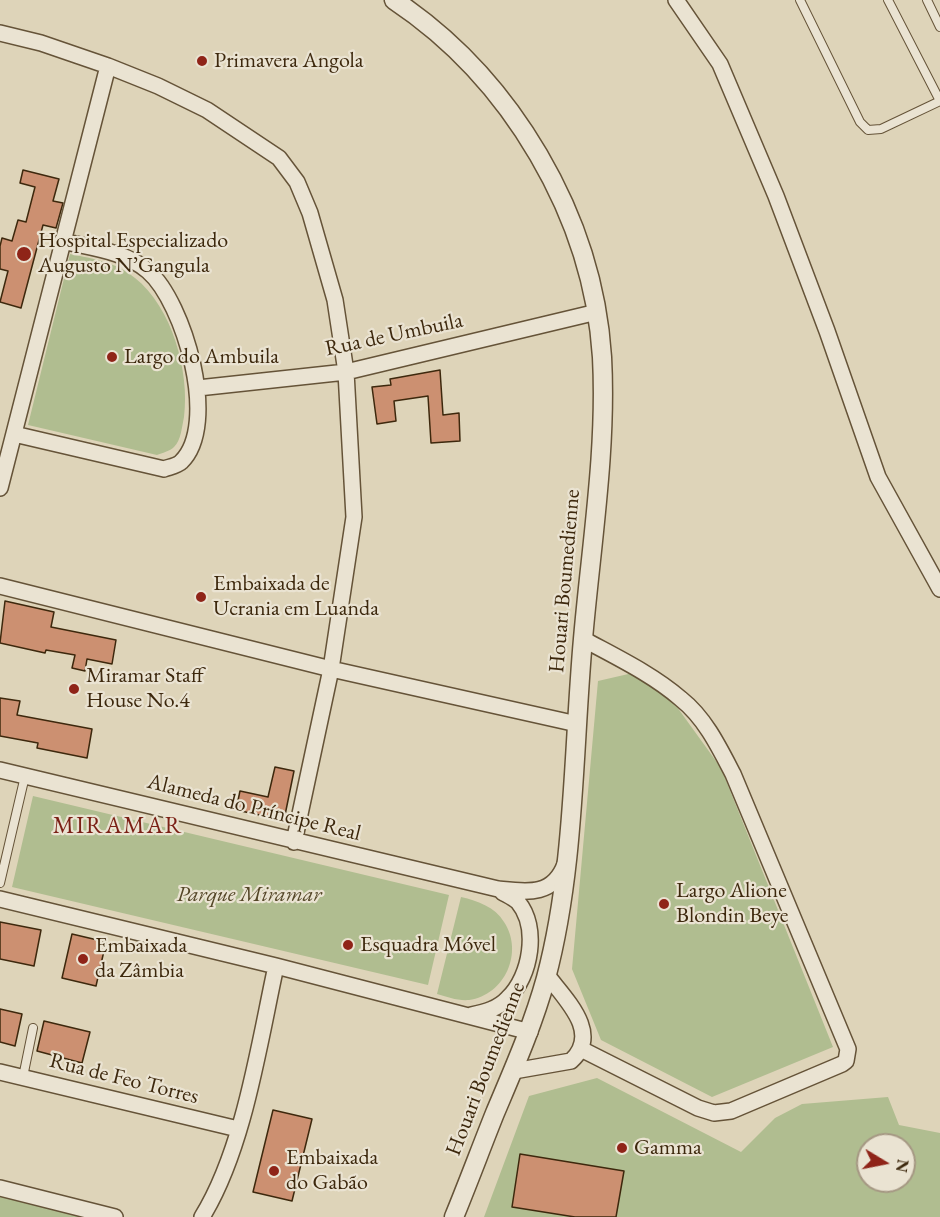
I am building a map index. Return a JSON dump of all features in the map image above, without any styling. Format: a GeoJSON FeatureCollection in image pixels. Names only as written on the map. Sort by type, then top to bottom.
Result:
{"type":"FeatureCollection","features":[{"type":"Feature","properties":{"kind":"street","name":"Houari Boumedienne"},"geometry":{"type":"LineString","coordinates":[[394,0],[478,72],[510,112],[553,178],[574,230],[597,312],[602,356],[602,424],[566,861],[547,975],[530,1032],[454,1217]]}},
{"type":"Feature","properties":{"kind":"street"},"geometry":{"type":"LineString","coordinates":[[676,0],[720,64],[802,263],[878,477],[940,589]]}},
{"type":"Feature","properties":{"kind":"street"},"geometry":{"type":"LineString","coordinates":[[0,33],[41,43],[108,66],[207,110],[279,158],[297,182],[310,213],[335,300],[346,372],[354,517],[331,669],[294,842]]}},
{"type":"Feature","properties":{"kind":"street"},"geometry":{"type":"LineString","coordinates":[[0,488],[108,66]]}},
{"type":"Feature","properties":{"kind":"street"},"geometry":{"type":"LineString","coordinates":[[14,434],[164,469],[180,464],[190,449],[197,416],[198,388],[186,338],[162,286],[148,270],[129,257],[62,241]]}},
{"type":"Feature","properties":{"kind":"street","name":"Rua de Umbuila"},"geometry":{"type":"LineString","coordinates":[[198,388],[346,372],[597,312]]}},
{"type":"Feature","properties":{"kind":"street"},"geometry":{"type":"LineString","coordinates":[[0,586],[331,669],[577,724]]}},
{"type":"Feature","properties":{"kind":"street"},"geometry":{"type":"LineString","coordinates":[[581,1049],[698,1108],[714,1113],[731,1111],[842,1064],[846,1061],[848,1049],[733,774],[717,743],[682,699],[629,664],[583,639]]}},
{"type":"Feature","properties":{"kind":"street","name":"Alameda do Príncipe Real"},"geometry":{"type":"LineString","coordinates":[[0,770],[498,889],[532,893],[551,885],[561,874],[566,861]]}},
{"type":"Feature","properties":{"kind":"street","name":"Alameda do Príncipe Real"},"geometry":{"type":"LineString","coordinates":[[468,1016],[492,1010],[509,997],[522,979],[528,958],[528,920],[517,901],[498,889]]}},
{"type":"Feature","properties":{"kind":"street"},"geometry":{"type":"LineString","coordinates":[[0,899],[276,966],[530,1032]]}},
{"type":"Feature","properties":{"kind":"street"},"geometry":{"type":"LineString","coordinates":[[202,1217],[212,1202],[238,1129],[276,966]]}},
{"type":"Feature","properties":{"kind":"street"},"geometry":{"type":"LineString","coordinates":[[514,1071],[562,1064],[571,1060],[581,1049],[585,1037],[580,1020],[547,975]]}},
{"type":"Feature","properties":{"kind":"street","name":"Rua de Feo Torres"},"geometry":{"type":"LineString","coordinates":[[0,1072],[238,1129]]}},
{"type":"Feature","properties":{"kind":"street"},"geometry":{"type":"LineString","coordinates":[[0,1188],[115,1217]]}},
{"type":"Feature","properties":{"kind":"lane"},"geometry":{"type":"LineString","coordinates":[[800,0],[860,123],[868,129],[881,129],[940,101],[888,0]]}},
{"type":"Feature","properties":{"kind":"lane"},"geometry":{"type":"LineString","coordinates":[[927,0],[940,27]]}},
{"type":"Feature","properties":{"kind":"lane"},"geometry":{"type":"LineString","coordinates":[[0,883],[25,776]]}},
{"type":"Feature","properties":{"kind":"lane"},"geometry":{"type":"LineString","coordinates":[[23,1077],[33,1028]]}},
{"type":"Feature","properties":{"kind":"green space"},"geometry":{"type":"Polygon","coordinates":[[[70,254],[104,262],[128,273],[148,290],[168,323],[181,361],[185,399],[180,437],[168,451],[157,455],[28,425],[70,254]]]}},
{"type":"Feature","properties":{"kind":"green space"},"geometry":{"type":"Polygon","coordinates":[[[637,672],[677,707],[721,768],[833,1047],[712,1097],[601,1040],[572,969],[598,681],[637,672]]]}},
{"type":"Feature","properties":{"kind":"green space","name":"Parque Miramar"},"geometry":{"type":"Polygon","coordinates":[[[33,796],[449,895],[428,985],[12,887],[33,796]]]}},
{"type":"Feature","properties":{"kind":"green space"},"geometry":{"type":"Polygon","coordinates":[[[461,897],[480,903],[496,912],[510,934],[512,946],[508,970],[501,981],[482,996],[469,1000],[437,994],[461,897]]]}},
{"type":"Feature","properties":{"kind":"green space","name":"Gamma"},"geometry":{"type":"Polygon","coordinates":[[[597,1078],[741,1152],[775,1118],[802,1104],[888,1097],[899,1125],[940,1133],[940,1217],[484,1217],[529,1096],[597,1078]]]}},
{"type":"Feature","properties":{"kind":"green space"},"geometry":{"type":"Polygon","coordinates":[[[0,1194],[91,1217],[0,1217],[0,1194]]]}},
{"type":"Feature","properties":{"kind":"building"},"geometry":{"type":"Polygon","coordinates":[[[23,170],[59,179],[53,201],[63,203],[56,228],[43,225],[21,308],[0,302],[8,271],[0,269],[0,246],[2,238],[12,241],[18,220],[26,222],[35,187],[20,183],[23,170]]]}},
{"type":"Feature","properties":{"kind":"building"},"geometry":{"type":"Polygon","coordinates":[[[440,370],[443,415],[459,413],[460,441],[431,443],[428,396],[394,401],[396,421],[377,424],[372,387],[391,385],[390,379],[440,370]]]}},
{"type":"Feature","properties":{"kind":"building"},"geometry":{"type":"Polygon","coordinates":[[[5,601],[54,612],[51,627],[116,640],[112,664],[87,659],[85,671],[72,668],[75,655],[46,650],[45,653],[0,643],[5,601]]]}},
{"type":"Feature","properties":{"kind":"building"},"geometry":{"type":"Polygon","coordinates":[[[0,698],[20,701],[17,715],[92,729],[87,758],[37,748],[38,743],[0,736],[0,698]]]}},
{"type":"Feature","properties":{"kind":"building"},"geometry":{"type":"Polygon","coordinates":[[[275,767],[294,771],[284,820],[236,810],[240,791],[268,797],[275,767]]]}},
{"type":"Feature","properties":{"kind":"building"},"geometry":{"type":"Polygon","coordinates":[[[0,922],[41,930],[34,966],[0,959],[0,922]]]}},
{"type":"Feature","properties":{"kind":"building"},"geometry":{"type":"Polygon","coordinates":[[[72,934],[106,942],[96,986],[62,978],[72,934]]]}},
{"type":"Feature","properties":{"kind":"building"},"geometry":{"type":"Polygon","coordinates":[[[0,1009],[22,1014],[15,1046],[0,1042],[0,1009]]]}},
{"type":"Feature","properties":{"kind":"building"},"geometry":{"type":"Polygon","coordinates":[[[44,1021],[90,1032],[82,1063],[37,1051],[44,1021]]]}},
{"type":"Feature","properties":{"kind":"building"},"geometry":{"type":"Polygon","coordinates":[[[273,1110],[312,1119],[292,1201],[253,1192],[273,1110]]]}},
{"type":"Feature","properties":{"kind":"building"},"geometry":{"type":"Polygon","coordinates":[[[520,1154],[624,1171],[616,1217],[575,1217],[512,1207],[520,1154]]]}},
{"type":"Feature","properties":{"kind":"place","name":"Primavera Angola"},"geometry":{"type":"Point","coordinates":[202,61]}},
{"type":"Feature","properties":{"kind":"place","name":"Hospital Especializado Augusto N’Gangula"},"geometry":{"type":"Point","coordinates":[24,254]}},
{"type":"Feature","properties":{"kind":"place","name":"Largo do Ambuila"},"geometry":{"type":"Point","coordinates":[112,357]}},
{"type":"Feature","properties":{"kind":"place","name":"Embaixada de Ucrania em Luanda"},"geometry":{"type":"Point","coordinates":[201,597]}},
{"type":"Feature","properties":{"kind":"place","name":"Miramar Staff House No.4"},"geometry":{"type":"Point","coordinates":[74,689]}},
{"type":"Feature","properties":{"kind":"place","name":"Largo Alione Blondin Beye"},"geometry":{"type":"Point","coordinates":[664,904]}},
{"type":"Feature","properties":{"kind":"place","name":"Esquadra Móvel"},"geometry":{"type":"Point","coordinates":[348,945]}},
{"type":"Feature","properties":{"kind":"place","name":"Embaixada da Zâmbia"},"geometry":{"type":"Point","coordinates":[83,959]}},
{"type":"Feature","properties":{"kind":"place","name":"Gamma"},"geometry":{"type":"Point","coordinates":[622,1148]}},
{"type":"Feature","properties":{"kind":"place","name":"Embaixada do Gabão"},"geometry":{"type":"Point","coordinates":[274,1171]}},
{"type":"Feature","properties":{"kind":"district","name":"MIRAMAR"},"geometry":{"type":"Point","coordinates":[118,826]}}]}
